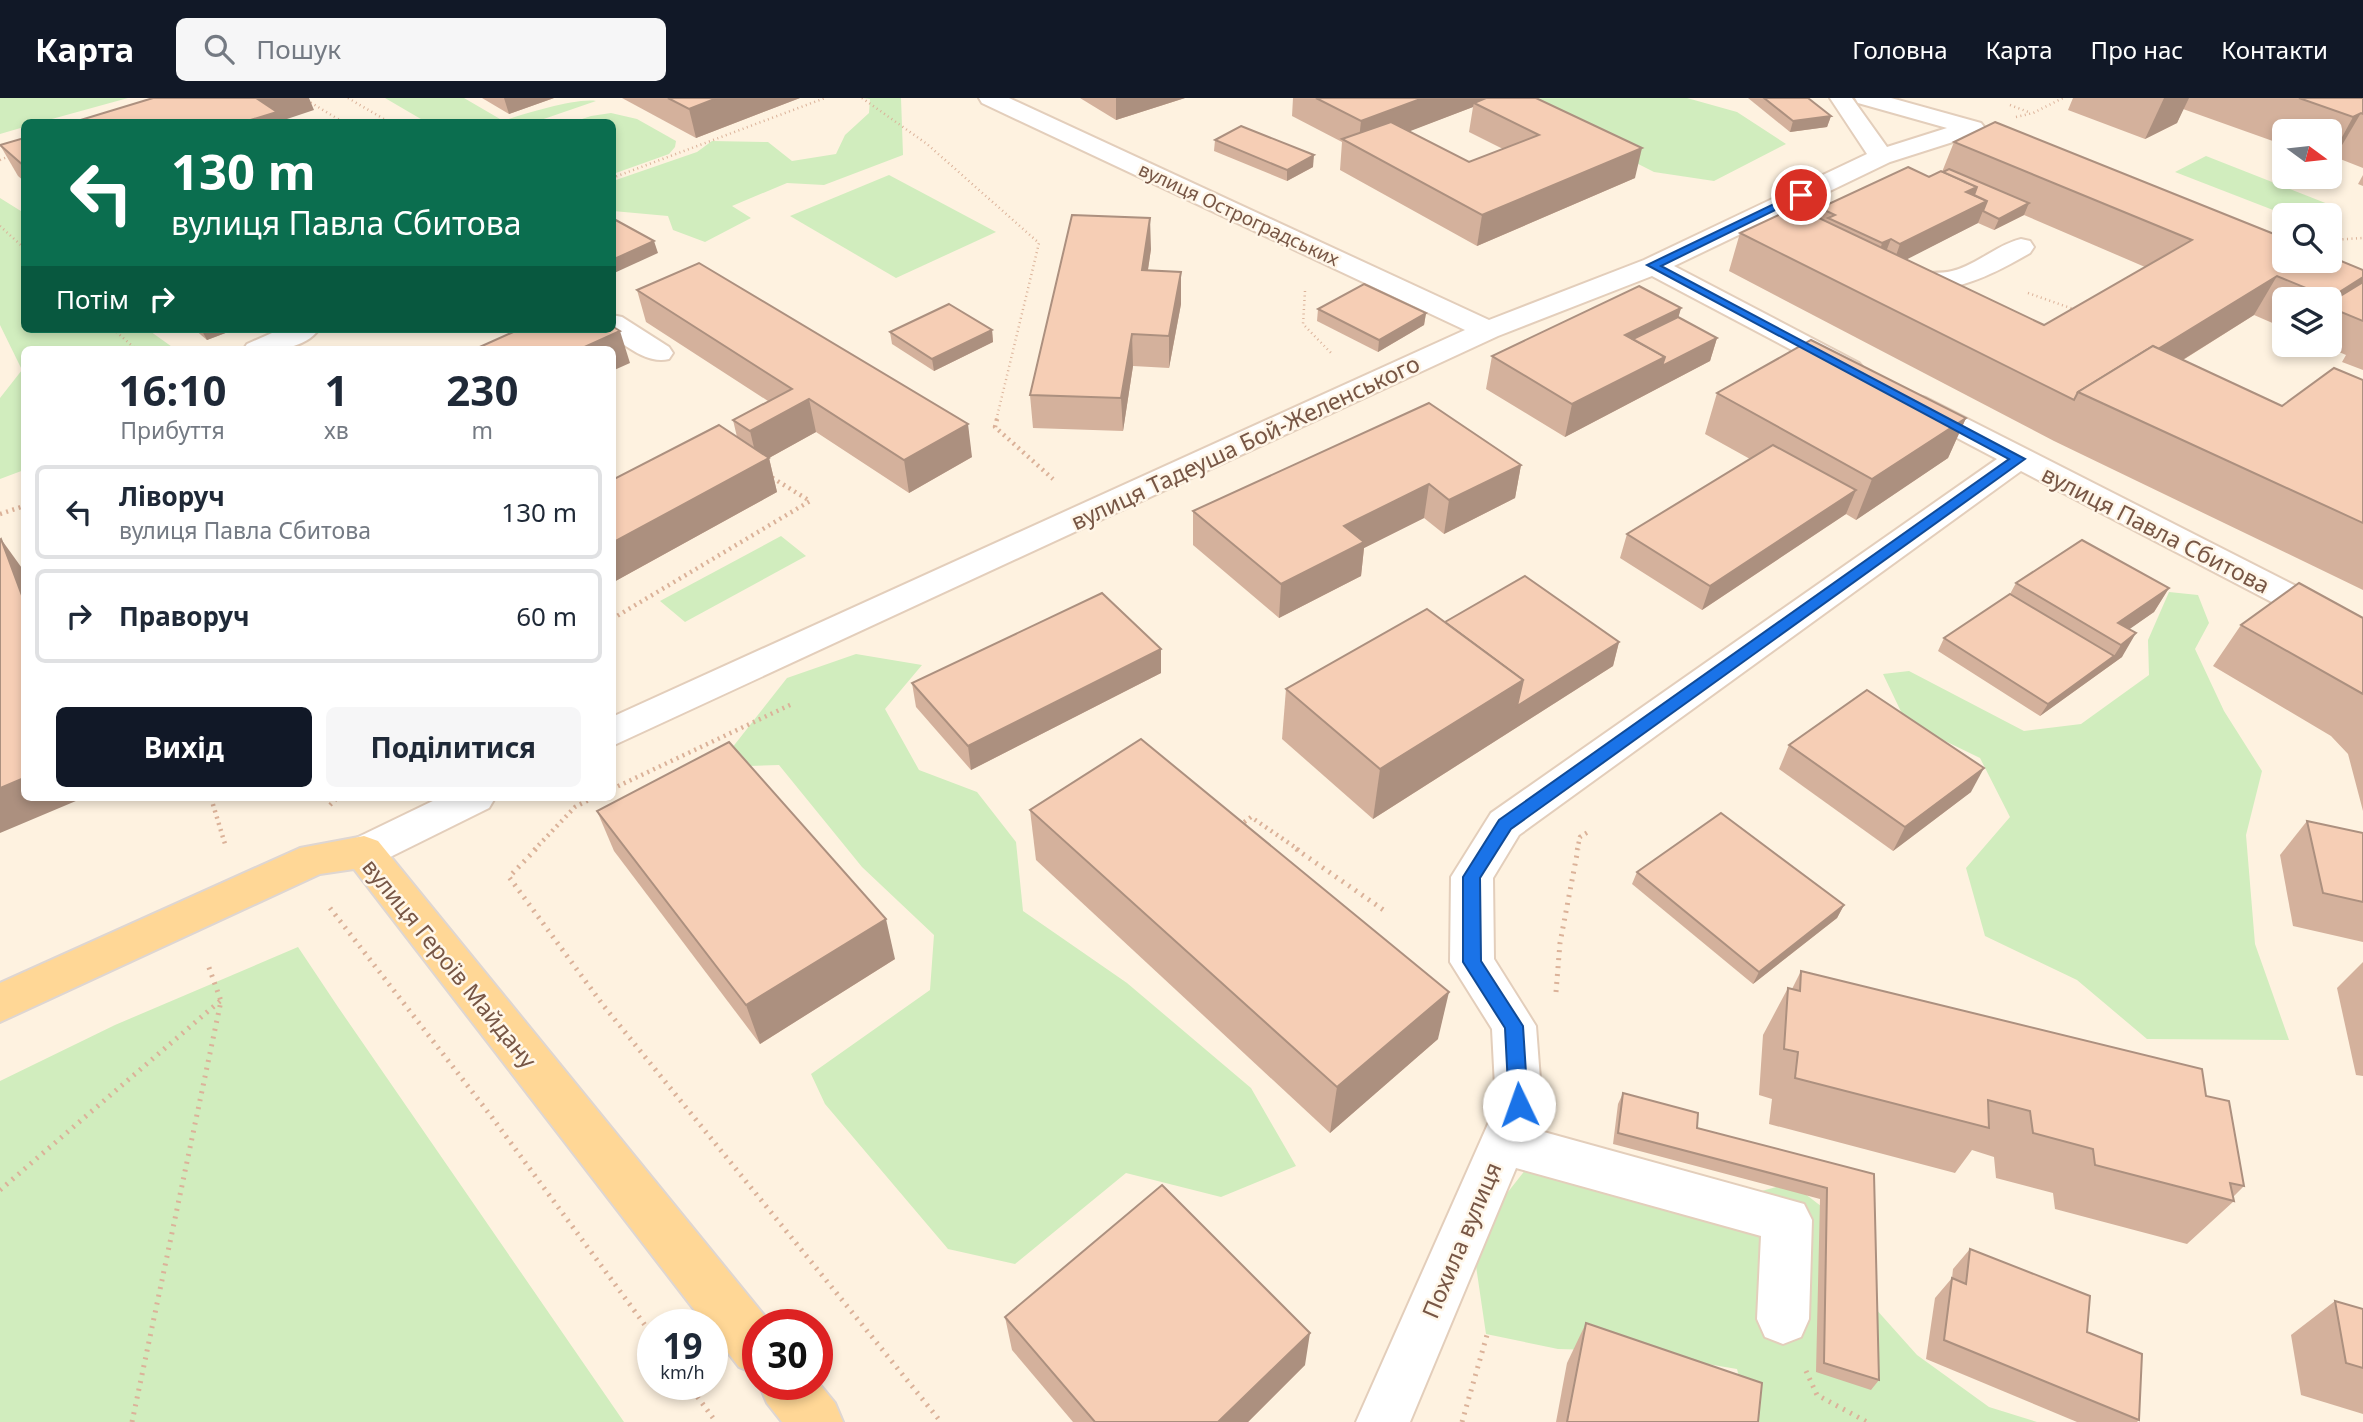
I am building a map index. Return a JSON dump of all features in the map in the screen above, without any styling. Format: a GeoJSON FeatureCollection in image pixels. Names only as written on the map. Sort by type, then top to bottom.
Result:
{"type":"FeatureCollection","features":[{"type":"Feature","properties":{"kind":"main road","name":"вулиця Героїв Майдану"},"geometry":{"type":"LineString","coordinates":[[0,1003],[314,859],[364,852],[742,1329]]}},
{"type":"Feature","properties":{"kind":"main road"},"geometry":{"type":"LineString","coordinates":[[799,1400],[816,1422]]}},
{"type":"Feature","properties":{"kind":"street"},"geometry":{"type":"LineString","coordinates":[[1000,102],[1035,98]]}},
{"type":"Feature","properties":{"kind":"street"},"geometry":{"type":"LineString","coordinates":[[1841,98],[1881,157]]}},
{"type":"Feature","properties":{"kind":"street"},"geometry":{"type":"LineString","coordinates":[[1866,98],[1973,128],[1998,138]]}},
{"type":"Feature","properties":{"kind":"street","name":"вулиця Остроградських"},"geometry":{"type":"LineString","coordinates":[[1000,102],[1488,330]]}},
{"type":"Feature","properties":{"kind":"street","name":"вулиця Тадеуша Бой-Желенського"},"geometry":{"type":"LineString","coordinates":[[616,731],[1488,330],[1653,265],[1881,157],[1973,128]]}},
{"type":"Feature","properties":{"kind":"street"},"geometry":{"type":"LineString","coordinates":[[1755,217],[1782,232]]}},
{"type":"Feature","properties":{"kind":"street"},"geometry":{"type":"LineString","coordinates":[[1875,274],[1927,282],[1947,282],[1974,275],[2021,247]]}},
{"type":"Feature","properties":{"kind":"street","name":"вулиця Павла Сбитова"},"geometry":{"type":"LineString","coordinates":[[1653,265],[2018,459],[2363,635]]}},
{"type":"Feature","properties":{"kind":"street"},"geometry":{"type":"LineString","coordinates":[[616,326],[659,353]]}},
{"type":"Feature","properties":{"kind":"street"},"geometry":{"type":"LineString","coordinates":[[266,346],[296,333]]}},
{"type":"Feature","properties":{"kind":"street","name":"Похила вулиця"},"geometry":{"type":"LineString","coordinates":[[1383,1422],[1519,1105],[1514,1026],[1472,962],[1472,877],[1505,824],[2018,459]]}},
{"type":"Feature","properties":{"kind":"street"},"geometry":{"type":"LineString","coordinates":[[364,852],[460,801]]}},
{"type":"Feature","properties":{"kind":"street"},"geometry":{"type":"LineString","coordinates":[[1503,1143],[1787,1220],[1783,1319]]}},
{"type":"Feature","properties":{"kind":"path"},"geometry":{"type":"LineString","coordinates":[[303,98],[338,119]]}},
{"type":"Feature","properties":{"kind":"path"},"geometry":{"type":"LineString","coordinates":[[348,98],[384,119]]}},
{"type":"Feature","properties":{"kind":"path"},"geometry":{"type":"LineString","coordinates":[[616,176],[825,98]]}},
{"type":"Feature","properties":{"kind":"path"},"geometry":{"type":"LineString","coordinates":[[862,98],[927,145],[1039,243],[995,427],[1049,476]]}},
{"type":"Feature","properties":{"kind":"path"},"geometry":{"type":"LineString","coordinates":[[1973,128],[2033,113],[2063,98]]}},
{"type":"Feature","properties":{"kind":"path"},"geometry":{"type":"LineString","coordinates":[[0,160],[12,156]]}},
{"type":"Feature","properties":{"kind":"path"},"geometry":{"type":"LineString","coordinates":[[0,226],[21,245]]}},
{"type":"Feature","properties":{"kind":"path"},"geometry":{"type":"LineString","coordinates":[[2342,240],[2363,239]]}},
{"type":"Feature","properties":{"kind":"path"},"geometry":{"type":"LineString","coordinates":[[1974,275],[2078,310]]}},
{"type":"Feature","properties":{"kind":"path"},"geometry":{"type":"LineString","coordinates":[[1306,290],[1303,324],[1337,359]]}},
{"type":"Feature","properties":{"kind":"path"},"geometry":{"type":"LineString","coordinates":[[118,333],[132,346]]}},
{"type":"Feature","properties":{"kind":"path"},"geometry":{"type":"LineString","coordinates":[[616,617],[810,501],[764,473]]}},
{"type":"Feature","properties":{"kind":"path"},"geometry":{"type":"LineString","coordinates":[[0,514],[21,507]]}},
{"type":"Feature","properties":{"kind":"path"},"geometry":{"type":"LineString","coordinates":[[212,801],[228,853]]}},
{"type":"Feature","properties":{"kind":"path"},"geometry":{"type":"LineString","coordinates":[[587,801],[575,807],[509,877],[603,1005],[941,1422]]}},
{"type":"Feature","properties":{"kind":"path"},"geometry":{"type":"LineString","coordinates":[[1231,832],[1251,817],[1385,911]]}},
{"type":"Feature","properties":{"kind":"path"},"geometry":{"type":"LineString","coordinates":[[1556,998],[1560,943],[1580,837],[1591,829]]}},
{"type":"Feature","properties":{"kind":"path"},"geometry":{"type":"LineString","coordinates":[[327,905],[491,1116],[637,1314]]}},
{"type":"Feature","properties":{"kind":"path"},"geometry":{"type":"LineString","coordinates":[[0,1190],[221,1001],[132,1422]]}},
{"type":"Feature","properties":{"kind":"path"},"geometry":{"type":"LineString","coordinates":[[1783,1319],[1817,1395],[1867,1422]]}},
{"type":"Feature","properties":{"kind":"path"},"geometry":{"type":"LineString","coordinates":[[1462,1422],[1489,1328]]}},
{"type":"Feature","properties":{"kind":"path"},"geometry":{"type":"LineString","coordinates":[[700,1400],[716,1422]]}},
{"type":"Feature","properties":{"kind":"green space"},"geometry":{"type":"Polygon","coordinates":[[[0,98],[128,98],[52,119],[21,119],[21,128],[0,134],[0,98]]]}},
{"type":"Feature","properties":{"kind":"green space"},"geometry":{"type":"Polygon","coordinates":[[[385,98],[464,98],[500,119],[421,119],[385,98]]]}},
{"type":"Feature","properties":{"kind":"green space"},"geometry":{"type":"Polygon","coordinates":[[[863,98],[901,98],[903,155],[824,185],[787,183],[732,206],[751,218],[705,242],[673,230],[668,216],[616,211],[616,180],[697,152],[712,141],[768,142],[792,161],[836,154],[845,135],[869,113],[870,99],[863,98]]]}},
{"type":"Feature","properties":{"kind":"green space"},"geometry":{"type":"Polygon","coordinates":[[[1537,98],[1687,98],[1737,112],[1786,144],[1714,181],[1654,172],[1585,137],[1519,113],[1537,98]]]}},
{"type":"Feature","properties":{"kind":"green space"},"geometry":{"type":"Polygon","coordinates":[[[596,101],[544,119],[509,119],[564,104],[596,101]]]}},
{"type":"Feature","properties":{"kind":"green space"},"geometry":{"type":"Polygon","coordinates":[[[611,113],[637,119],[676,141],[675,147],[669,154],[616,173],[616,119],[582,119],[611,113]]]}},
{"type":"Feature","properties":{"kind":"green space"},"geometry":{"type":"Polygon","coordinates":[[[2206,156],[2272,182],[2272,189],[2290,189],[2325,203],[2272,203],[2272,210],[2175,172],[2206,156]]]}},
{"type":"Feature","properties":{"kind":"green space"},"geometry":{"type":"Polygon","coordinates":[[[889,175],[996,232],[896,278],[790,216],[889,175]]]}},
{"type":"Feature","properties":{"kind":"green space"},"geometry":{"type":"Polygon","coordinates":[[[0,198],[21,211],[21,333],[153,333],[171,346],[21,346],[21,368],[0,325],[0,198]]]}},
{"type":"Feature","properties":{"kind":"green space"},"geometry":{"type":"Polygon","coordinates":[[[21,371],[21,471],[0,479],[0,398],[21,371]]]}},
{"type":"Feature","properties":{"kind":"green space"},"geometry":{"type":"Polygon","coordinates":[[[781,536],[806,556],[685,622],[660,601],[781,536]]]}},
{"type":"Feature","properties":{"kind":"green space"},"geometry":{"type":"Polygon","coordinates":[[[2169,592],[2198,595],[2209,623],[2195,649],[2224,711],[2262,771],[2246,835],[2255,944],[2289,1040],[2147,1039],[2077,980],[1985,936],[1966,868],[2010,817],[1980,758],[1906,722],[1883,674],[1909,671],[2024,731],[2081,724],[2149,675],[2148,640],[2169,592]]]}},
{"type":"Feature","properties":{"kind":"green space"},"geometry":{"type":"Polygon","coordinates":[[[856,654],[922,665],[885,709],[919,770],[977,792],[1016,842],[1023,911],[1127,983],[1251,1088],[1296,1166],[1221,1197],[1126,1173],[1015,1264],[948,1249],[825,1104],[811,1074],[930,990],[934,935],[862,867],[779,765],[717,767],[787,678],[856,654]]]}},
{"type":"Feature","properties":{"kind":"green space"},"geometry":{"type":"Polygon","coordinates":[[[298,947],[624,1422],[0,1422],[0,1081],[115,1025],[298,947]]]}},
{"type":"Feature","properties":{"kind":"green space"},"geometry":{"type":"Polygon","coordinates":[[[1533,1160],[1732,1199],[1791,1183],[1852,1230],[1866,1298],[1917,1355],[1989,1407],[2037,1422],[1751,1422],[1737,1369],[1630,1351],[1558,1349],[1486,1334],[1476,1266],[1497,1206],[1533,1160]]]}},
{"type":"Feature","properties":{"kind":"building"},"geometry":{"type":"Polygon","coordinates":[[[153,98],[256,98],[277,112],[254,119],[84,119],[153,98]]]}},
{"type":"Feature","properties":{"kind":"building"},"geometry":{"type":"Polygon","coordinates":[[[668,98],[717,98],[689,109],[668,98]]]}},
{"type":"Feature","properties":{"kind":"building"},"geometry":{"type":"Polygon","coordinates":[[[1316,98],[1423,98],[1361,121],[1316,98]]]}},
{"type":"Feature","properties":{"kind":"building"},"geometry":{"type":"Polygon","coordinates":[[[1486,98],[1536,98],[1642,148],[1482,215],[1342,139],[1391,122],[1469,162],[1539,135],[1474,103],[1486,98]]]}},
{"type":"Feature","properties":{"kind":"building"},"geometry":{"type":"Polygon","coordinates":[[[1764,98],[1808,98],[1831,116],[1793,121],[1764,98]]]}},
{"type":"Feature","properties":{"kind":"building"},"geometry":{"type":"Polygon","coordinates":[[[2299,98],[2363,98],[2363,114],[2353,117],[2299,98]]]}},
{"type":"Feature","properties":{"kind":"building"},"geometry":{"type":"Polygon","coordinates":[[[1995,122],[2272,233],[2272,273],[2342,273],[2342,261],[2363,270],[2363,277],[2342,290],[2342,287],[2304,287],[2277,276],[2158,349],[2153,346],[2078,392],[2074,400],[1740,233],[1796,207],[2044,325],[2192,240],[1954,142],[1995,122]]]}},
{"type":"Feature","properties":{"kind":"building"},"geometry":{"type":"Polygon","coordinates":[[[1241,126],[1314,155],[1287,170],[1215,140],[1241,126]]]}},
{"type":"Feature","properties":{"kind":"building"},"geometry":{"type":"Polygon","coordinates":[[[21,139],[21,163],[0,145],[21,139]]]}},
{"type":"Feature","properties":{"kind":"building"},"geometry":{"type":"Polygon","coordinates":[[[1908,167],[1929,177],[1941,171],[1977,187],[1966,192],[1987,201],[1900,244],[1891,239],[1882,243],[1828,218],[1835,215],[1820,208],[1908,167]]]}},
{"type":"Feature","properties":{"kind":"building"},"geometry":{"type":"Polygon","coordinates":[[[1949,169],[2029,203],[1999,219],[1983,211],[1987,201],[1974,195],[1977,187],[1943,172],[1949,169]]]}},
{"type":"Feature","properties":{"kind":"building"},"geometry":{"type":"Polygon","coordinates":[[[1072,215],[1150,218],[1142,270],[1181,272],[1169,336],[1132,334],[1121,398],[1030,395],[1072,215]]]}},
{"type":"Feature","properties":{"kind":"building"},"geometry":{"type":"Polygon","coordinates":[[[616,220],[654,241],[616,258],[616,220]]]}},
{"type":"Feature","properties":{"kind":"building"},"geometry":{"type":"Polygon","coordinates":[[[699,263],[968,424],[904,460],[809,399],[750,431],[733,420],[792,389],[637,290],[699,263]]]}},
{"type":"Feature","properties":{"kind":"building"},"geometry":{"type":"Polygon","coordinates":[[[2363,282],[2363,321],[2342,312],[2342,295],[2363,282]]]}},
{"type":"Feature","properties":{"kind":"building"},"geometry":{"type":"Polygon","coordinates":[[[1364,284],[1426,313],[1379,340],[1318,309],[1364,284]]]}},
{"type":"Feature","properties":{"kind":"building"},"geometry":{"type":"Polygon","coordinates":[[[1639,286],[1681,308],[1625,335],[1665,357],[1572,404],[1492,356],[1639,286]]]}},
{"type":"Feature","properties":{"kind":"building"},"geometry":{"type":"Polygon","coordinates":[[[949,304],[992,330],[932,359],[890,332],[949,304]]]}},
{"type":"Feature","properties":{"kind":"building"},"geometry":{"type":"Polygon","coordinates":[[[1678,317],[1717,338],[1662,366],[1665,357],[1633,339],[1678,317]]]}},
{"type":"Feature","properties":{"kind":"building"},"geometry":{"type":"Polygon","coordinates":[[[511,333],[616,333],[587,346],[482,346],[511,333]]]}},
{"type":"Feature","properties":{"kind":"building"},"geometry":{"type":"Polygon","coordinates":[[[1811,340],[1966,418],[1872,479],[1717,393],[1811,340]]]}},
{"type":"Feature","properties":{"kind":"building"},"geometry":{"type":"Polygon","coordinates":[[[2153,346],[2282,406],[2334,368],[2363,380],[2363,523],[2078,392],[2153,346]]]}},
{"type":"Feature","properties":{"kind":"building"},"geometry":{"type":"Polygon","coordinates":[[[1429,403],[1521,465],[1449,500],[1429,484],[1344,526],[1364,542],[1281,584],[1193,511],[1429,403]]]}},
{"type":"Feature","properties":{"kind":"building"},"geometry":{"type":"Polygon","coordinates":[[[719,425],[769,458],[616,541],[616,478],[719,425]]]}},
{"type":"Feature","properties":{"kind":"building"},"geometry":{"type":"Polygon","coordinates":[[[1773,445],[1856,490],[1710,586],[1627,534],[1773,445]]]}},
{"type":"Feature","properties":{"kind":"building"},"geometry":{"type":"Polygon","coordinates":[[[0,540],[21,593],[21,779],[0,788],[0,540]]]}},
{"type":"Feature","properties":{"kind":"building"},"geometry":{"type":"Polygon","coordinates":[[[2082,540],[2169,588],[2118,623],[2136,633],[2121,645],[2016,583],[2082,540]]]}},
{"type":"Feature","properties":{"kind":"building"},"geometry":{"type":"Polygon","coordinates":[[[1525,576],[1619,642],[1517,706],[1523,680],[1445,622],[1525,576]]]}},
{"type":"Feature","properties":{"kind":"building"},"geometry":{"type":"Polygon","coordinates":[[[2299,583],[2363,618],[2363,694],[2241,625],[2299,583]]]}},
{"type":"Feature","properties":{"kind":"building"},"geometry":{"type":"Polygon","coordinates":[[[1102,593],[1161,649],[968,746],[912,683],[1102,593]]]}},
{"type":"Feature","properties":{"kind":"building"},"geometry":{"type":"Polygon","coordinates":[[[2010,594],[2114,656],[2048,704],[1944,638],[2010,594]]]}},
{"type":"Feature","properties":{"kind":"building"},"geometry":{"type":"Polygon","coordinates":[[[1427,609],[1523,680],[1380,769],[1286,689],[1427,609]]]}},
{"type":"Feature","properties":{"kind":"building"},"geometry":{"type":"Polygon","coordinates":[[[1867,690],[1984,768],[1905,827],[1789,745],[1867,690]]]}},
{"type":"Feature","properties":{"kind":"building"},"geometry":{"type":"Polygon","coordinates":[[[1141,739],[1449,992],[1337,1087],[1030,810],[1141,739]]]}},
{"type":"Feature","properties":{"kind":"building"},"geometry":{"type":"Polygon","coordinates":[[[729,742],[886,919],[746,1005],[597,811],[729,742]]]}},
{"type":"Feature","properties":{"kind":"building"},"geometry":{"type":"Polygon","coordinates":[[[1721,813],[1844,905],[1759,972],[1637,872],[1721,813]]]}},
{"type":"Feature","properties":{"kind":"building"},"geometry":{"type":"Polygon","coordinates":[[[2307,821],[2363,833],[2363,902],[2323,893],[2307,821]]]}},
{"type":"Feature","properties":{"kind":"building"},"geometry":{"type":"Polygon","coordinates":[[[1801,971],[2202,1069],[2206,1096],[2229,1101],[2244,1186],[2230,1183],[2234,1201],[2095,1165],[2093,1149],[2033,1133],[2030,1111],[1988,1100],[1989,1128],[1795,1078],[1798,1052],[1784,1049],[1788,988],[1800,991],[1801,971]]]}},
{"type":"Feature","properties":{"kind":"building"},"geometry":{"type":"Polygon","coordinates":[[[1623,1093],[1698,1113],[1697,1128],[1874,1174],[1879,1380],[1824,1363],[1827,1188],[1618,1133],[1623,1093]]]}},
{"type":"Feature","properties":{"kind":"building"},"geometry":{"type":"Polygon","coordinates":[[[1162,1185],[1310,1333],[1218,1422],[1095,1422],[1005,1317],[1162,1185]]]}},
{"type":"Feature","properties":{"kind":"building"},"geometry":{"type":"Polygon","coordinates":[[[1970,1249],[2090,1296],[2087,1332],[2142,1354],[2139,1420],[1944,1340],[1952,1278],[1966,1284],[1970,1249]]]}},
{"type":"Feature","properties":{"kind":"building"},"geometry":{"type":"Polygon","coordinates":[[[2335,1301],[2363,1309],[2363,1368],[2346,1363],[2335,1301]]]}},
{"type":"Feature","properties":{"kind":"building"},"geometry":{"type":"Polygon","coordinates":[[[1586,1323],[1762,1383],[1758,1422],[1567,1422],[1586,1323]]]}},
{"type":"Feature","properties":{"kind":"route"},"geometry":{"type":"LineString","coordinates":[[1519,1105],[1514,1026],[1472,962],[1472,877],[1505,824],[2018,459],[1653,265],[1801,195]]}}]}
